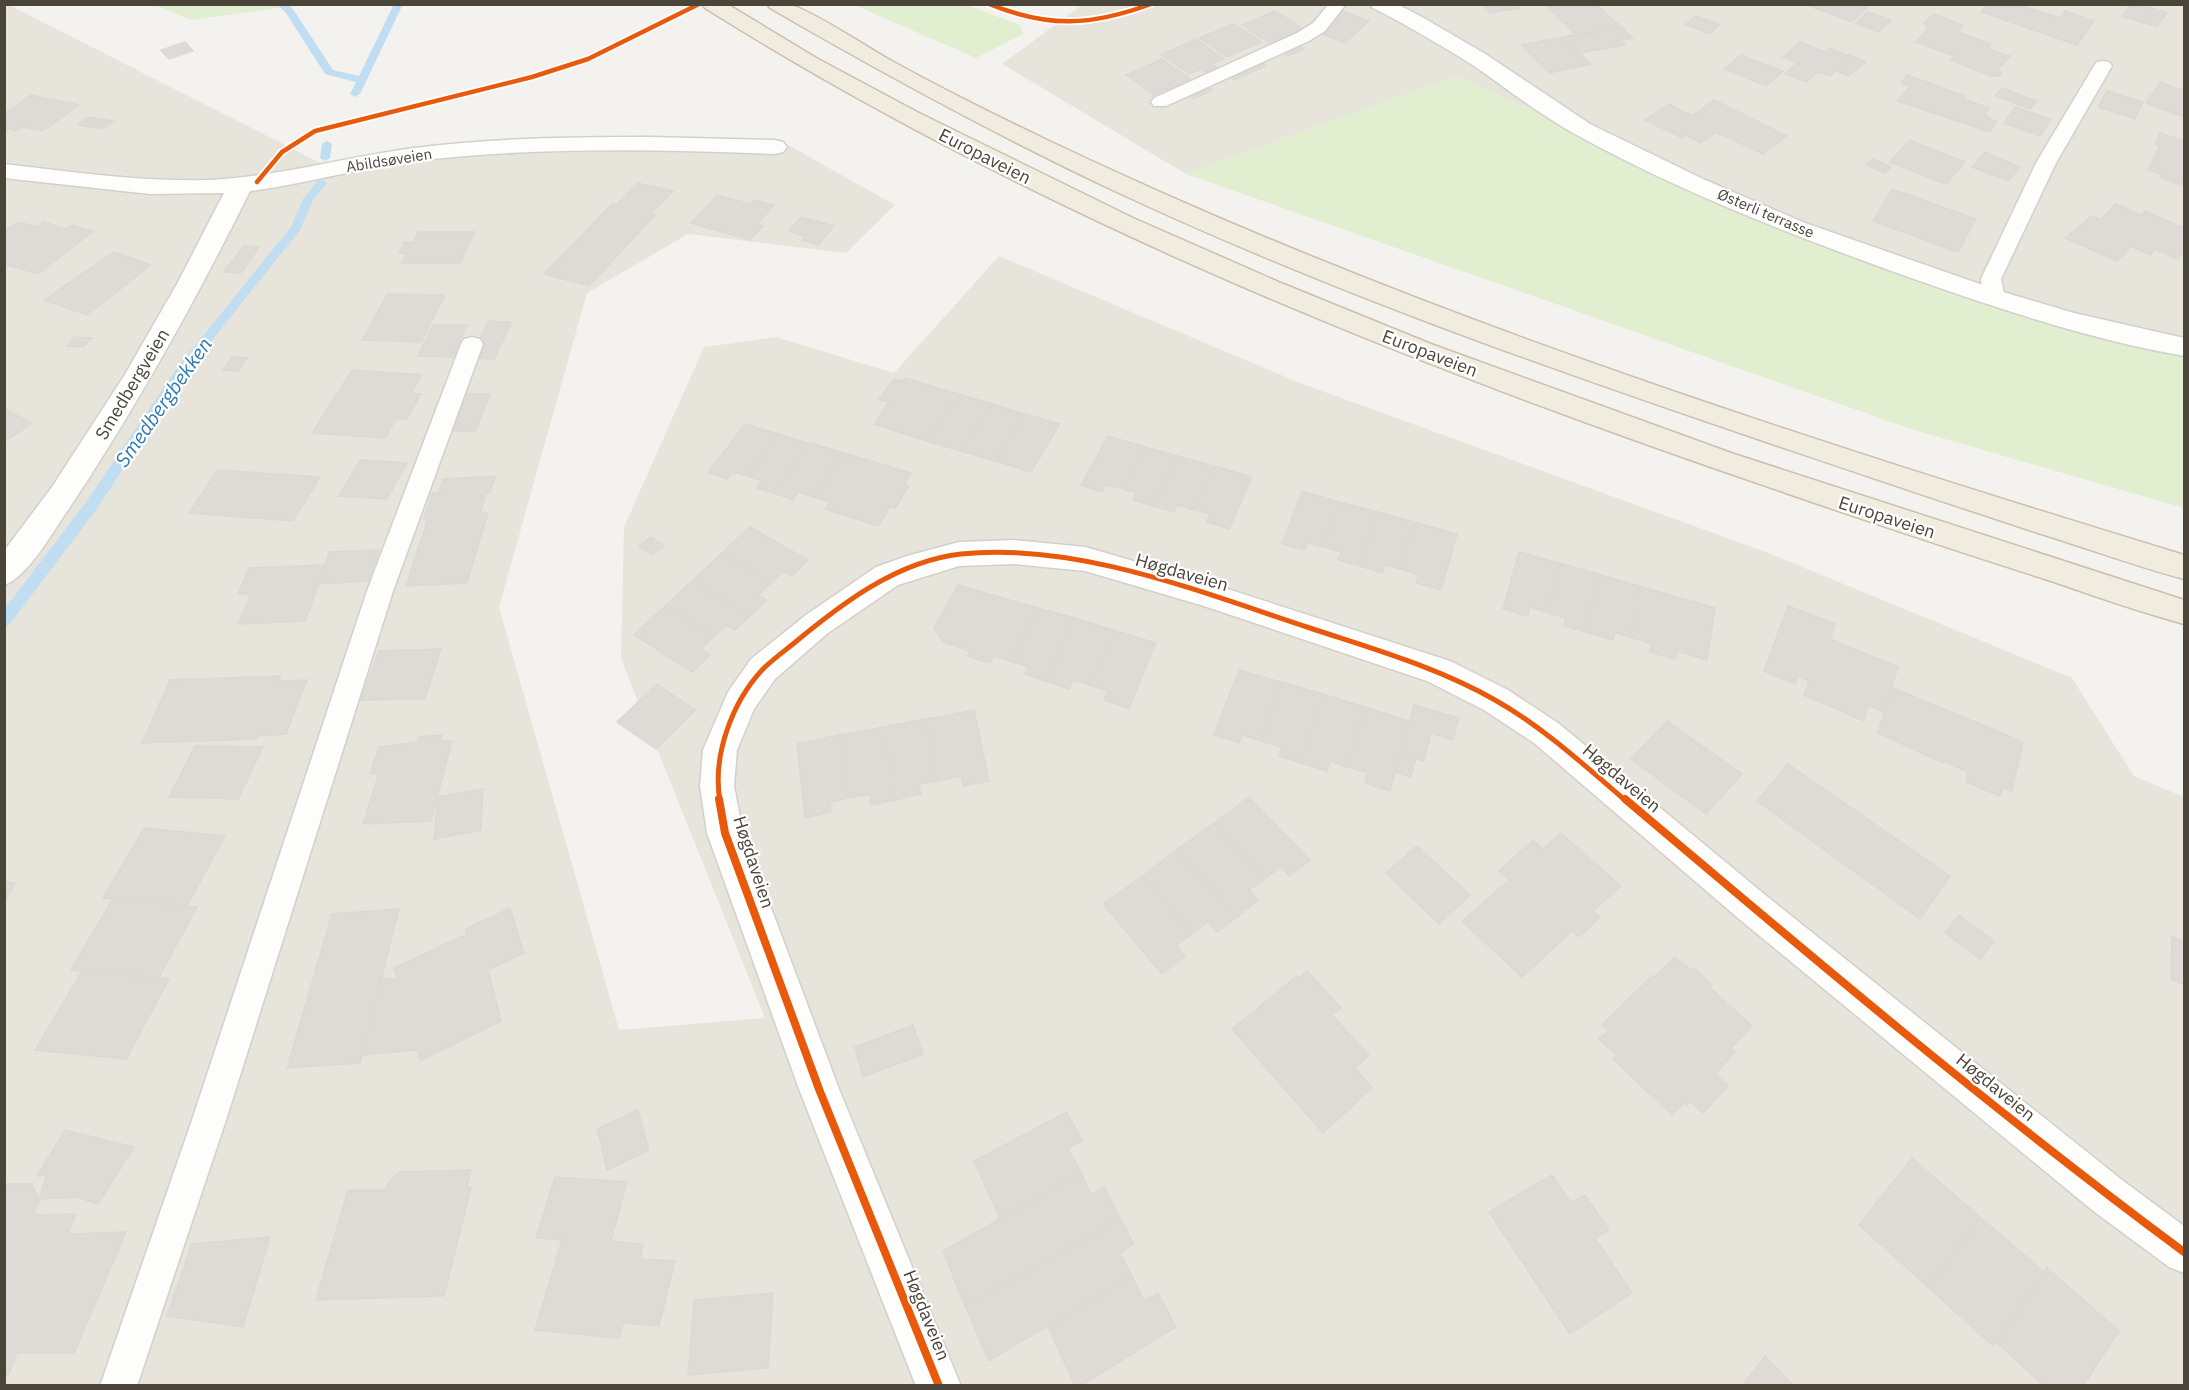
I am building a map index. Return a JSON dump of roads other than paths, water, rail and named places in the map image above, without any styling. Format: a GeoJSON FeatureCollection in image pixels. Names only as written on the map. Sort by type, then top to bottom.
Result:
{"type":"FeatureCollection","features":[{"type":"Feature","properties":{"kind":"highway","name":"Europaveien"},"geometry":{"type":"LineString","coordinates":[[712,4],[799,58],[1041,185],[1326,312],[1543,396],[1836,501],[2184,612]]}},
{"type":"Feature","properties":{"kind":"highway","name":"Europaveien"},"geometry":{"type":"LineString","coordinates":[[777,4],[921,87],[1131,189],[1251,241],[1456,324],[1585,372],[1847,460],[2184,567]]}},
{"type":"Feature","properties":{"kind":"street","name":"Østerli terrasse"},"geometry":{"type":"LineString","coordinates":[[1380,4],[1415,21],[1479,60],[1563,118],[1674,174],[1796,228],[1994,298],[2071,321],[2184,347]]}},
{"type":"Feature","properties":{"kind":"street","name":"Abildsøveien"},"geometry":{"type":"LineString","coordinates":[[4,171],[139,188],[207,188],[289,178],[399,156],[439,152],[617,144],[775,147]]}},
{"type":"Feature","properties":{"kind":"street","name":"Smedbergveien"},"geometry":{"type":"LineString","coordinates":[[4,573],[31,541],[121,405],[201,265],[242,184]]}},
{"type":"Feature","properties":{"kind":"street","name":"Høgdaveien"},"geometry":{"type":"LineString","coordinates":[[939,1386],[819,1089],[725,833],[717,786],[720,750],[740,702],[763,669],[817,624],[887,576],[906,568],[959,554],[1014,552],[1085,560],[1206,594],[1438,671],[1505,705],[1546,732],[1751,906],[2006,1114],[2107,1195],[2184,1252]]}},
{"type":"Feature","properties":{"kind":"lane"},"geometry":{"type":"LineString","coordinates":[[1160,102],[1303,37],[1319,27],[1338,4]]}},
{"type":"Feature","properties":{"kind":"lane"},"geometry":{"type":"LineString","coordinates":[[1994,298],[1991,279],[2046,163],[2103,66]]}},
{"type":"Feature","properties":{"kind":"lane"},"geometry":{"type":"LineString","coordinates":[[118,1386],[209,1120],[380,591],[472,344]]}},
{"type":"Feature","properties":{"kind":"waterway"},"geometry":{"type":"LineString","coordinates":[[281,4],[290,11],[329,72],[362,80]]}},
{"type":"Feature","properties":{"kind":"waterway","name":"Smedbergbekken"},"geometry":{"type":"LineString","coordinates":[[362,80],[399,4]]}},
{"type":"Feature","properties":{"kind":"waterway","name":"Smedbergbekken"},"geometry":{"type":"LineString","coordinates":[[355,94],[362,80]]}},
{"type":"Feature","properties":{"kind":"waterway","name":"Smedbergbekken"},"geometry":{"type":"LineString","coordinates":[[325,158],[327,144]]}},
{"type":"Feature","properties":{"kind":"waterway","name":"Smedbergbekken"},"geometry":{"type":"LineString","coordinates":[[4,621],[91,506],[181,371],[296,228],[308,199],[322,183]]}}]}
